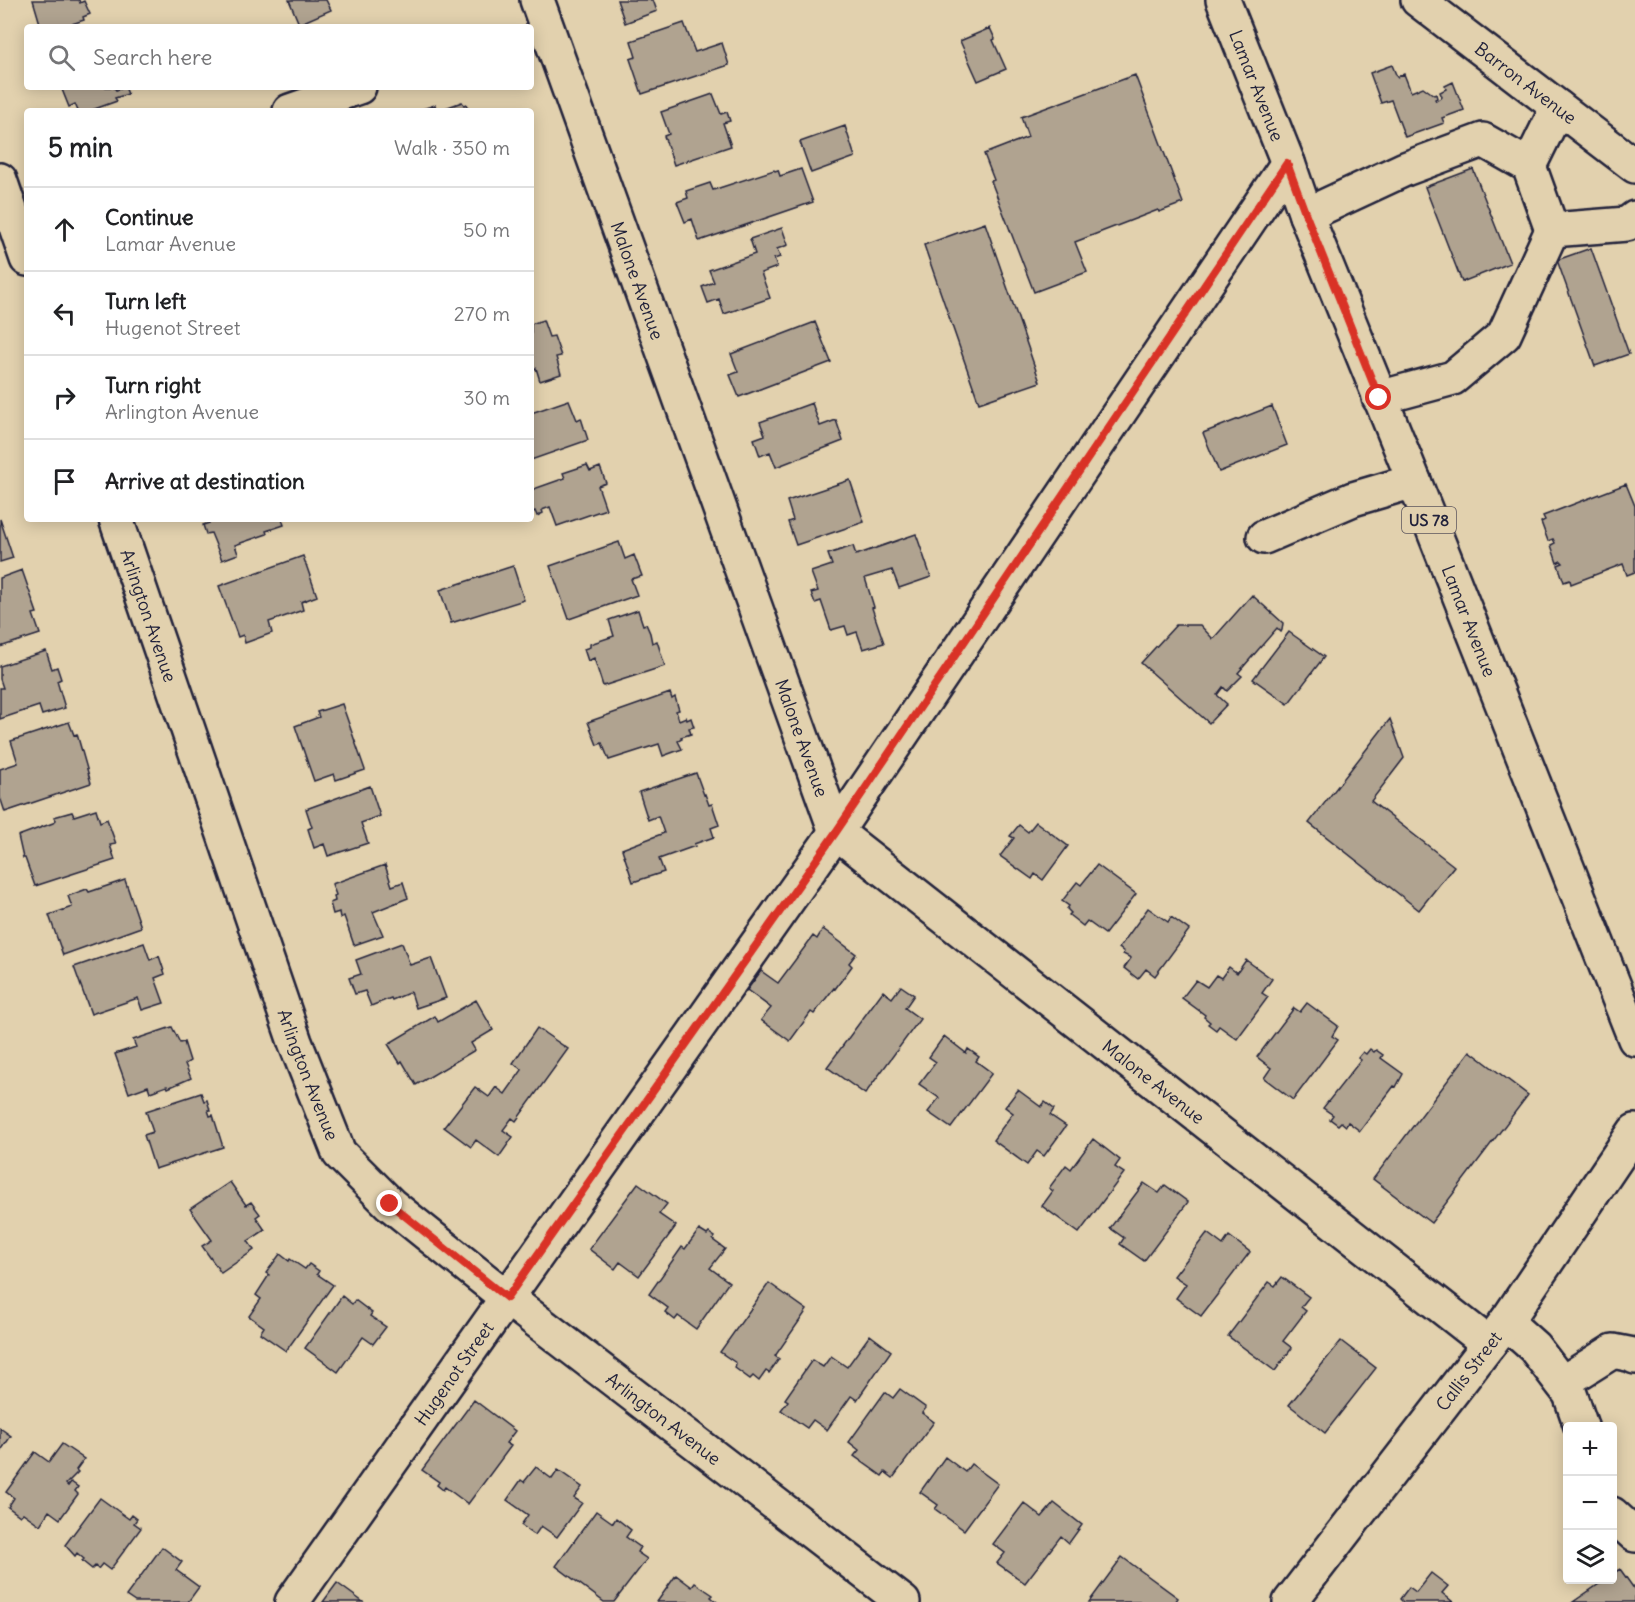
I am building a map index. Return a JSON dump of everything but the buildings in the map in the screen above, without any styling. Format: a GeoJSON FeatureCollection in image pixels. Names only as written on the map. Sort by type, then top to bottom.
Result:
{"type":"FeatureCollection","features":[{"type":"Feature","properties":{"kind":"street","name":"Lamar Avenue"},"geometry":{"type":"LineString","coordinates":[[1223,0],[1306,215],[1635,1039]]}},
{"type":"Feature","properties":{"kind":"street","name":"Barron Avenue"},"geometry":{"type":"LineString","coordinates":[[1418,0],[1635,166]]}},
{"type":"Feature","properties":{"kind":"street","name":"Malone Avenue"},"geometry":{"type":"LineString","coordinates":[[537,16],[836,832],[1497,1333],[1534,1347],[1570,1394],[1580,1422]]}},
{"type":"Feature","properties":{"kind":"street"},"geometry":{"type":"LineString","coordinates":[[299,108],[350,90]]}},
{"type":"Feature","properties":{"kind":"street"},"geometry":{"type":"LineString","coordinates":[[1529,166],[1558,107]]}},
{"type":"Feature","properties":{"kind":"street"},"geometry":{"type":"LineString","coordinates":[[1306,215],[1406,169],[1483,140],[1529,166],[1552,230],[1504,335],[1453,378],[1379,398]]}},
{"type":"Feature","properties":{"kind":"street","name":"Hugenot Street"},"geometry":{"type":"LineString","coordinates":[[292,1602],[836,832],[1287,163]]}},
{"type":"Feature","properties":{"kind":"street"},"geometry":{"type":"LineString","coordinates":[[9,201],[24,249]]}},
{"type":"Feature","properties":{"kind":"street"},"geometry":{"type":"LineString","coordinates":[[1552,230],[1627,224],[1635,218]]}},
{"type":"Feature","properties":{"kind":"street"},"geometry":{"type":"LineString","coordinates":[[1264,537],[1353,499],[1414,481]]}},
{"type":"Feature","properties":{"kind":"street","name":"Arlington Avenue"},"geometry":{"type":"LineString","coordinates":[[117,522],[295,1042],[339,1153],[390,1204],[507,1298],[903,1602]]}},
{"type":"Feature","properties":{"kind":"street","name":"Callis Street"},"geometry":{"type":"LineString","coordinates":[[1290,1602],[1497,1333],[1635,1131]]}},
{"type":"Feature","properties":{"kind":"street"},"geometry":{"type":"LineString","coordinates":[[1562,1383],[1613,1351],[1635,1357]]}},
{"type":"Feature","properties":{"kind":"street"},"geometry":{"type":"LineString","coordinates":[[1617,1518],[1635,1534]]}},
{"type":"Feature","properties":{"kind":"route"},"geometry":{"type":"LineString","coordinates":[[390,1204],[507,1298],[836,832],[1287,163],[1379,398]]}}]}
